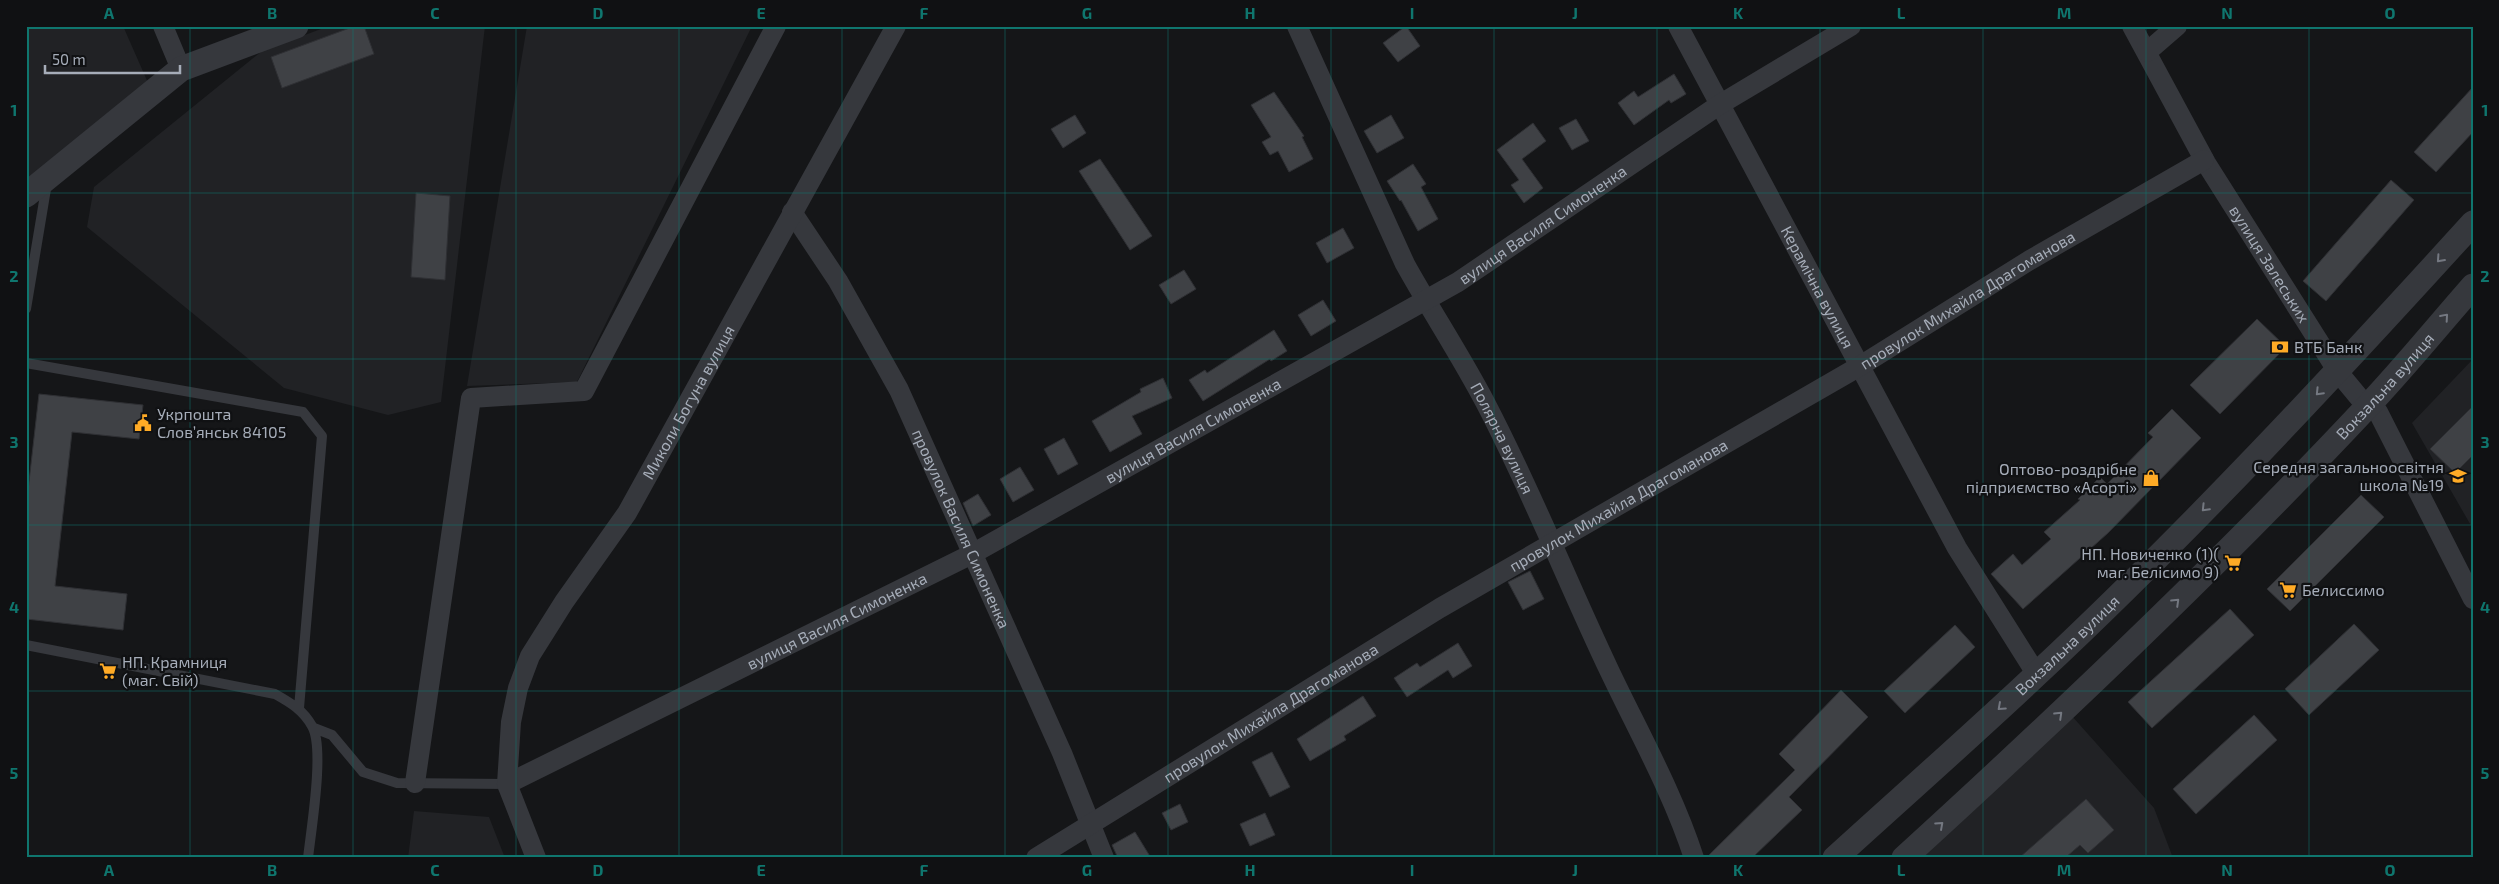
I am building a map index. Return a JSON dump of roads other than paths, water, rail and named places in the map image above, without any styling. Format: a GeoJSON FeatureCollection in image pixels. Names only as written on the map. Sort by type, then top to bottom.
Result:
{"type":"FeatureCollection","features":[{"type":"Feature","properties":{"kind":"street"},"geometry":{"type":"LineString","coordinates":[[163,26],[181,69]]}},
{"type":"Feature","properties":{"kind":"street"},"geometry":{"type":"LineString","coordinates":[[26,195],[181,69],[296,26]]}},
{"type":"Feature","properties":{"kind":"street"},"geometry":{"type":"LineString","coordinates":[[415,783],[471,398],[584,391],[776,26]]}},
{"type":"Feature","properties":{"kind":"street","name":"Миколи Богуна вулиця"},"geometry":{"type":"LineString","coordinates":[[507,784],[511,722],[518,688],[530,656],[564,602],[627,513],[896,26]]}},
{"type":"Feature","properties":{"kind":"street","name":"Полярна вулиця"},"geometry":{"type":"LineString","coordinates":[[1297,26],[1380,211],[1425,300],[1442,324],[1487,405],[1553,544],[1610,671],[1648,748],[1694,858]]}},
{"type":"Feature","properties":{"kind":"street","name":"Керамічна вулиця"},"geometry":{"type":"LineString","coordinates":[[1678,26],[1957,548],[2036,674]]}},
{"type":"Feature","properties":{"kind":"street","name":"вулиця Василя Симоненка"},"geometry":{"type":"LineString","coordinates":[[507,784],[972,554],[1458,282],[1548,223],[1719,105],[1851,26]]}},
{"type":"Feature","properties":{"kind":"street","name":"вулиця Залеських"},"geometry":{"type":"LineString","coordinates":[[2132,26],[2204,160],[2338,372],[2367,407],[2378,412],[2473,599]]}},
{"type":"Feature","properties":{"kind":"street"},"geometry":{"type":"LineString","coordinates":[[2146,52],[2177,26]]}},
{"type":"Feature","properties":{"kind":"street","name":"провулок Михайла Драгоманова"},"geometry":{"type":"LineString","coordinates":[[1036,858],[1440,608],[1860,366],[2030,260],[2204,160]]}},
{"type":"Feature","properties":{"kind":"street","name":"провулок Василя Симоненка"},"geometry":{"type":"LineString","coordinates":[[792,212],[838,281],[899,390],[1062,753],[1104,858]]}},
{"type":"Feature","properties":{"kind":"street","name":"Вокзальна вулиця"},"geometry":{"type":"LineString","coordinates":[[1835,858],[2036,674],[2192,522],[2338,372],[2473,223]]}},
{"type":"Feature","properties":{"kind":"street","name":"Вокзальна вулиця"},"geometry":{"type":"LineString","coordinates":[[1904,858],[2034,739],[2208,571],[2367,407],[2473,286]]}},
{"type":"Feature","properties":{"kind":"street"},"geometry":{"type":"LineString","coordinates":[[507,784],[536,858]]}},
{"type":"Feature","properties":{"kind":"lane"},"geometry":{"type":"LineString","coordinates":[[26,309],[48,178]]}},
{"type":"Feature","properties":{"kind":"lane"},"geometry":{"type":"LineString","coordinates":[[26,363],[303,412],[318,430],[322,436],[299,708]]}},
{"type":"Feature","properties":{"kind":"lane"},"geometry":{"type":"LineString","coordinates":[[26,646],[275,694],[299,708],[314,728],[318,753],[308,858]]}},
{"type":"Feature","properties":{"kind":"lane"},"geometry":{"type":"LineString","coordinates":[[314,728],[332,735],[363,772],[397,783],[507,784]]}},
{"type":"Feature","properties":{"kind":"place","name":"ВТБ Банк"},"geometry":{"type":"Point","coordinates":[2280,347]}},
{"type":"Feature","properties":{"kind":"place","name":"Укрпошта Слов’янськ 84105"},"geometry":{"type":"Point","coordinates":[143,423]}},
{"type":"Feature","properties":{"kind":"place","name":"Середня загальноосвітня школа №19"},"geometry":{"type":"Point","coordinates":[2458,476]}},
{"type":"Feature","properties":{"kind":"place","name":"Оптово-роздрібне підприємство «Асортi»"},"geometry":{"type":"Point","coordinates":[2151,478]}},
{"type":"Feature","properties":{"kind":"place","name":"НП. Новиченко (1)( маг. Белісимо 9)"},"geometry":{"type":"Point","coordinates":[2233,563]}},
{"type":"Feature","properties":{"kind":"place","name":"Белиссимо"},"geometry":{"type":"Point","coordinates":[2288,590]}},
{"type":"Feature","properties":{"kind":"place","name":"НП. Крамниця (маг. Свій)"},"geometry":{"type":"Point","coordinates":[108,671]}}]}
